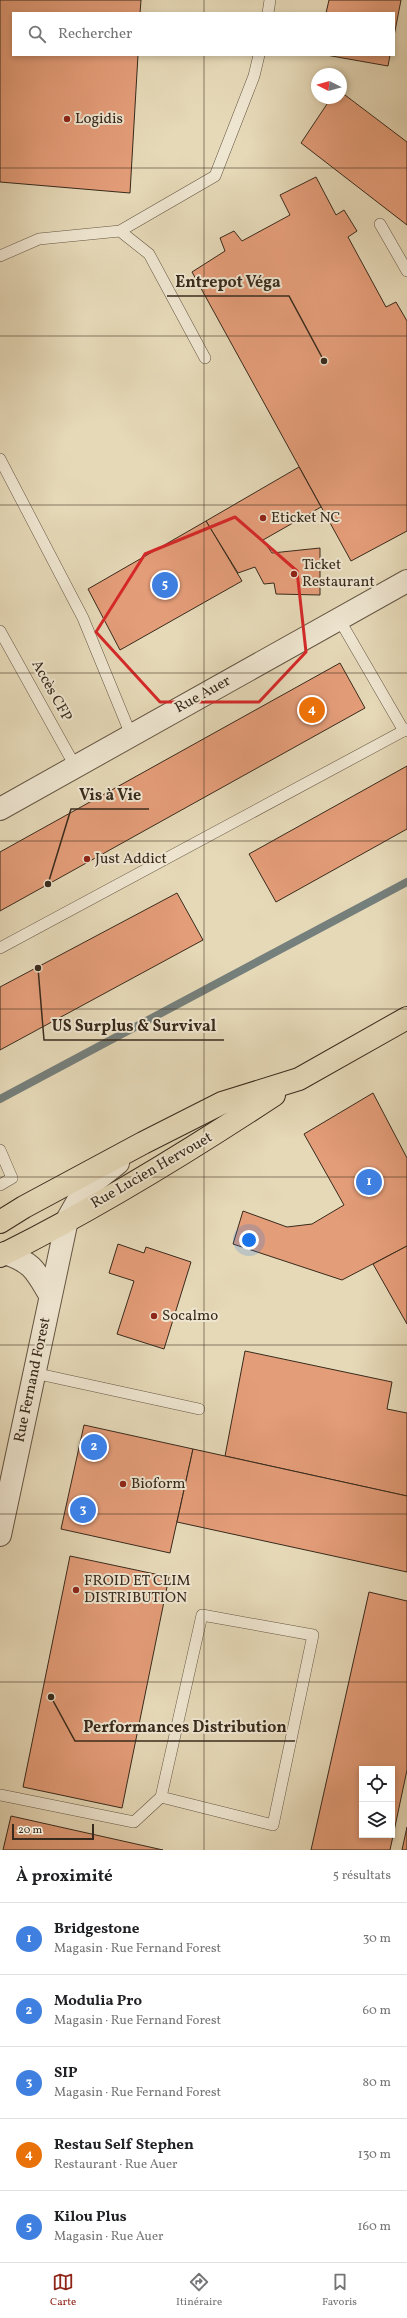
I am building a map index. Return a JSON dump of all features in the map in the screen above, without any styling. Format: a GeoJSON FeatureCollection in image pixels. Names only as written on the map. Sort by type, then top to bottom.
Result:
{"type":"FeatureCollection","features":[{"type":"Feature","properties":{"kind":"main road","name":"Rue Fernand Forest"},"geometry":{"type":"LineString","coordinates":[[143,1143],[222,1103],[299,1079],[407,1018]]}},
{"type":"Feature","properties":{"kind":"main road","name":"Rue Lucien Hervouet"},"geometry":{"type":"LineString","coordinates":[[2,1255],[67,1220],[215,1134],[299,1079]]}},
{"type":"Feature","properties":{"kind":"main road","name":"Rue Lucien Hervouet"},"geometry":{"type":"LineString","coordinates":[[0,1222],[24,1207],[143,1143]]}},
{"type":"Feature","properties":{"kind":"street","name":"Rue Auer"},"geometry":{"type":"LineString","coordinates":[[0,809],[407,581]]}},
{"type":"Feature","properties":{"kind":"street","name":"Rue Fernand Forest"},"geometry":{"type":"LineString","coordinates":[[0,1535],[67,1220],[84,1190],[143,1143]]}},
{"type":"Feature","properties":{"kind":"street"},"geometry":{"type":"LineString","coordinates":[[2,1255],[25,1260],[38,1274],[50,1295]]}},
{"type":"Feature","properties":{"kind":"lane"},"geometry":{"type":"LineString","coordinates":[[268,12],[270,0]]}},
{"type":"Feature","properties":{"kind":"lane"},"geometry":{"type":"LineString","coordinates":[[0,256],[39,240],[120,231],[215,176],[254,76],[259,56]]}},
{"type":"Feature","properties":{"kind":"lane"},"geometry":{"type":"LineString","coordinates":[[380,224],[407,271]]}},
{"type":"Feature","properties":{"kind":"lane"},"geometry":{"type":"LineString","coordinates":[[120,231],[149,254],[205,358]]}},
{"type":"Feature","properties":{"kind":"lane"},"geometry":{"type":"LineString","coordinates":[[0,459],[83,618],[130,735]]}},
{"type":"Feature","properties":{"kind":"lane"},"geometry":{"type":"LineString","coordinates":[[0,948],[406,730],[339,619]]}},
{"type":"Feature","properties":{"kind":"lane","name":"Accès CFP"},"geometry":{"type":"LineString","coordinates":[[0,631],[75,766]]}},
{"type":"Feature","properties":{"kind":"lane"},"geometry":{"type":"LineString","coordinates":[[0,1150],[12,1178],[0,1185]]}},
{"type":"Feature","properties":{"kind":"lane"},"geometry":{"type":"LineString","coordinates":[[34,1373],[199,1409]]}},
{"type":"Feature","properties":{"kind":"lane"},"geometry":{"type":"LineString","coordinates":[[0,1795],[134,1822],[161,1797],[202,1615],[313,1635],[273,1825],[161,1797]]}},
{"type":"Feature","properties":{"kind":"highlighted area"},"geometry":{"type":"Polygon","coordinates":[[[235,517],[297,571],[306,652],[259,702],[160,702],[96,632],[145,554],[235,517]]]}},
{"type":"Feature","properties":{"kind":"building","name":"Logidis"},"geometry":{"type":"Polygon","coordinates":[[[0,0],[141,0],[140,12],[12,12],[12,56],[138,56],[130,193],[0,182],[0,0]]]}},
{"type":"Feature","properties":{"kind":"building"},"geometry":{"type":"Polygon","coordinates":[[[329,0],[401,0],[395,31],[395,12],[326,12],[329,0]]]}},
{"type":"Feature","properties":{"kind":"building"},"geometry":{"type":"Polygon","coordinates":[[[332,56],[390,56],[388,66],[332,56]]]}},
{"type":"Feature","properties":{"kind":"building"},"geometry":{"type":"Polygon","coordinates":[[[347,97],[407,142],[407,225],[301,143],[327,104],[347,104],[347,97]]]}},
{"type":"Feature","properties":{"kind":"building"},"geometry":{"type":"Polygon","coordinates":[[[316,177],[336,215],[344,210],[357,231],[348,237],[386,307],[396,302],[407,321],[407,531],[351,561],[192,272],[225,251],[220,238],[234,231],[242,241],[290,215],[280,195],[316,177]]]}},
{"type":"Feature","properties":{"kind":"building"},"geometry":{"type":"Polygon","coordinates":[[[299,467],[321,507],[263,540],[272,553],[320,548],[320,595],[276,594],[274,583],[264,584],[255,567],[238,573],[206,521],[299,467]]]}},
{"type":"Feature","properties":{"kind":"building"},"geometry":{"type":"Polygon","coordinates":[[[206,521],[242,581],[120,650],[88,589],[206,521]]]}},
{"type":"Feature","properties":{"kind":"building"},"geometry":{"type":"Polygon","coordinates":[[[340,663],[365,708],[0,911],[0,852],[340,663]]]}},
{"type":"Feature","properties":{"kind":"building"},"geometry":{"type":"Polygon","coordinates":[[[407,766],[407,829],[276,902],[249,854],[407,766]]]}},
{"type":"Feature","properties":{"kind":"building"},"geometry":{"type":"Polygon","coordinates":[[[177,893],[203,940],[0,1050],[0,987],[177,893]]]}},
{"type":"Feature","properties":{"kind":"building"},"geometry":{"type":"Polygon","coordinates":[[[373,1093],[407,1158],[407,1246],[342,1280],[233,1244],[243,1211],[287,1227],[312,1224],[344,1205],[304,1134],[373,1093]]]}},
{"type":"Feature","properties":{"kind":"building"},"geometry":{"type":"Polygon","coordinates":[[[118,1244],[144,1253],[146,1247],[191,1262],[164,1349],[117,1334],[134,1281],[109,1273],[118,1244]]]}},
{"type":"Feature","properties":{"kind":"building"},"geometry":{"type":"Polygon","coordinates":[[[407,1246],[407,1324],[373,1264],[407,1246]]]}},
{"type":"Feature","properties":{"kind":"building"},"geometry":{"type":"Polygon","coordinates":[[[245,1351],[392,1382],[387,1409],[407,1413],[407,1496],[225,1456],[245,1351]]]}},
{"type":"Feature","properties":{"kind":"building"},"geometry":{"type":"Polygon","coordinates":[[[84,1425],[193,1449],[170,1553],[61,1529],[84,1425]]]}},
{"type":"Feature","properties":{"kind":"building"},"geometry":{"type":"Polygon","coordinates":[[[193,1449],[407,1496],[407,1572],[177,1522],[193,1449]]]}},
{"type":"Feature","properties":{"kind":"building"},"geometry":{"type":"Polygon","coordinates":[[[70,1556],[169,1577],[122,1808],[23,1787],[70,1556]]]}},
{"type":"Feature","properties":{"kind":"building"},"geometry":{"type":"Polygon","coordinates":[[[369,1592],[407,1601],[407,1770],[395,1826],[395,1766],[359,1766],[359,1838],[393,1838],[390,1850],[311,1850],[369,1592]]]}},
{"type":"Feature","properties":{"kind":"building"},"geometry":{"type":"Polygon","coordinates":[[[11,1816],[163,1850],[3,1850],[11,1816]]]}},
{"type":"Feature","properties":{"kind":"building"},"geometry":{"type":"Polygon","coordinates":[[[407,1827],[407,1850],[402,1850],[407,1827]]]}},
{"type":"Feature","properties":{"kind":"waterway"},"geometry":{"type":"LineString","coordinates":[[0,1099],[407,882]]}},
{"type":"Feature","properties":{"kind":"place","name":"Logidis"},"geometry":{"type":"Point","coordinates":[67,119]}},
{"type":"Feature","properties":{"kind":"place","name":"Entrepot Véga"},"geometry":{"type":"Point","coordinates":[324,361]}},
{"type":"Feature","properties":{"kind":"place","name":"Eticket NC"},"geometry":{"type":"Point","coordinates":[263,518]}},
{"type":"Feature","properties":{"kind":"place","name":"Ticket Restaurant"},"geometry":{"type":"Point","coordinates":[294,574]}},
{"type":"Feature","properties":{"kind":"place","name":"Kilou Plus"},"geometry":{"type":"Point","coordinates":[165,585]}},
{"type":"Feature","properties":{"kind":"place","name":"Restau Self Stephen"},"geometry":{"type":"Point","coordinates":[312,710]}},
{"type":"Feature","properties":{"kind":"place","name":"Just Addict"},"geometry":{"type":"Point","coordinates":[87,859]}},
{"type":"Feature","properties":{"kind":"place","name":"Vis à Vie"},"geometry":{"type":"Point","coordinates":[48,884]}},
{"type":"Feature","properties":{"kind":"place","name":"US Surplus & Survival"},"geometry":{"type":"Point","coordinates":[38,968]}},
{"type":"Feature","properties":{"kind":"place","name":"Bridgestone"},"geometry":{"type":"Point","coordinates":[369,1182]}},
{"type":"Feature","properties":{"kind":"place","name":"Socalmo"},"geometry":{"type":"Point","coordinates":[154,1316]}},
{"type":"Feature","properties":{"kind":"place","name":"Modulia Pro"},"geometry":{"type":"Point","coordinates":[94,1447]}},
{"type":"Feature","properties":{"kind":"place","name":"Bioform"},"geometry":{"type":"Point","coordinates":[123,1484]}},
{"type":"Feature","properties":{"kind":"place","name":"SIP"},"geometry":{"type":"Point","coordinates":[83,1510]}},
{"type":"Feature","properties":{"kind":"place","name":"FROID ET CLIM DISTRIBUTION"},"geometry":{"type":"Point","coordinates":[76,1590]}},
{"type":"Feature","properties":{"kind":"place","name":"Performances Distribution"},"geometry":{"type":"Point","coordinates":[51,1697]}}]}
